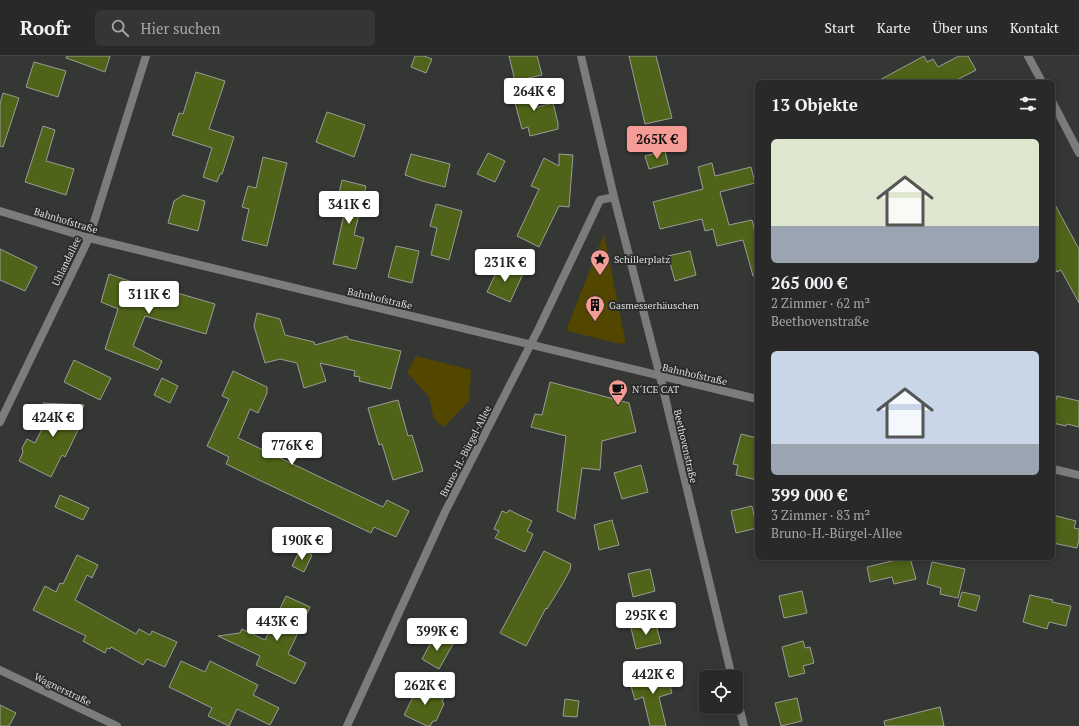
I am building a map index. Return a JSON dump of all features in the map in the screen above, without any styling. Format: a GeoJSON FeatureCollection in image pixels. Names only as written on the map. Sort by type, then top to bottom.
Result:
{"type":"FeatureCollection","features":[{"type":"Feature","properties":{"kind":"street","name":"Uhlandallee"},"geometry":{"type":"LineString","coordinates":[[0,422],[89,238],[146,56]]}},
{"type":"Feature","properties":{"kind":"street","name":"Beethovenstraße"},"geometry":{"type":"LineString","coordinates":[[581,56],[730,670]]}},
{"type":"Feature","properties":{"kind":"street"},"geometry":{"type":"LineString","coordinates":[[1028,56],[1041,80]]}},
{"type":"Feature","properties":{"kind":"street"},"geometry":{"type":"LineString","coordinates":[[1055,107],[1079,153]]}},
{"type":"Feature","properties":{"kind":"street","name":"Bruno-H.-Bürgel-Allee"},"geometry":{"type":"LineString","coordinates":[[347,726],[445,512],[530,344],[600,200],[614,196]]}},
{"type":"Feature","properties":{"kind":"street","name":"Bahnhofstraße"},"geometry":{"type":"LineString","coordinates":[[0,211],[89,238],[278,285],[755,399]]}},
{"type":"Feature","properties":{"kind":"street"},"geometry":{"type":"LineString","coordinates":[[1055,469],[1079,475]]}},
{"type":"Feature","properties":{"kind":"street","name":"Wagnerstraße"},"geometry":{"type":"LineString","coordinates":[[0,670],[117,726]]}},
{"type":"Feature","properties":{"kind":"street"},"geometry":{"type":"LineString","coordinates":[[741,714],[744,726]]}},
{"type":"Feature","properties":{"kind":"shaded area"},"geometry":{"type":"Polygon","coordinates":[[[604,234],[625,339],[625,342],[620,344],[568,331],[567,328],[604,234]]]}},
{"type":"Feature","properties":{"kind":"shaded area"},"geometry":{"type":"Polygon","coordinates":[[[416,356],[471,370],[469,401],[444,427],[434,419],[429,397],[407,372],[416,356]]]}},
{"type":"Feature","properties":{"kind":"building"},"geometry":{"type":"Polygon","coordinates":[[[67,56],[110,56],[105,72],[66,58],[67,56]]]}},
{"type":"Feature","properties":{"kind":"building"},"geometry":{"type":"Polygon","coordinates":[[[415,56],[424,56],[432,59],[426,73],[411,67],[415,56]]]}},
{"type":"Feature","properties":{"kind":"building"},"geometry":{"type":"Polygon","coordinates":[[[509,56],[537,56],[542,75],[515,81],[509,56]]]}},
{"type":"Feature","properties":{"kind":"building"},"geometry":{"type":"Polygon","coordinates":[[[629,56],[656,56],[672,118],[645,124],[629,56]]]}},
{"type":"Feature","properties":{"kind":"building"},"geometry":{"type":"Polygon","coordinates":[[[924,56],[927,62],[933,59],[938,67],[959,56],[968,56],[976,70],[957,80],[880,80],[924,56]]]}},
{"type":"Feature","properties":{"kind":"building"},"geometry":{"type":"Polygon","coordinates":[[[34,62],[66,71],[58,97],[26,87],[34,62]]]}},
{"type":"Feature","properties":{"kind":"building"},"geometry":{"type":"Polygon","coordinates":[[[196,72],[225,81],[209,129],[234,137],[222,174],[220,174],[217,182],[203,177],[212,148],[172,135],[179,113],[183,114],[196,72]]]}},
{"type":"Feature","properties":{"kind":"building"},"geometry":{"type":"Polygon","coordinates":[[[527,81],[534,108],[553,103],[558,129],[530,136],[528,127],[522,129],[515,103],[517,102],[514,84],[527,81]]]}},
{"type":"Feature","properties":{"kind":"building"},"geometry":{"type":"Polygon","coordinates":[[[3,93],[19,98],[3,147],[0,146],[0,104],[3,93]]]}},
{"type":"Feature","properties":{"kind":"building"},"geometry":{"type":"Polygon","coordinates":[[[327,112],[365,125],[354,157],[316,142],[327,112]]]}},
{"type":"Feature","properties":{"kind":"building"},"geometry":{"type":"Polygon","coordinates":[[[43,126],[55,130],[46,161],[74,169],[66,195],[25,182],[43,126]]]}},
{"type":"Feature","properties":{"kind":"building"},"geometry":{"type":"Polygon","coordinates":[[[665,151],[668,164],[649,169],[645,156],[665,151]]]}},
{"type":"Feature","properties":{"kind":"building"},"geometry":{"type":"Polygon","coordinates":[[[488,153],[505,161],[495,182],[477,174],[488,153]]]}},
{"type":"Feature","properties":{"kind":"building"},"geometry":{"type":"Polygon","coordinates":[[[411,154],[450,164],[445,187],[405,175],[411,154]]]}},
{"type":"Feature","properties":{"kind":"building"},"geometry":{"type":"Polygon","coordinates":[[[559,154],[573,155],[569,207],[559,206],[539,247],[517,236],[539,189],[531,186],[544,158],[559,166],[559,154]]]}},
{"type":"Feature","properties":{"kind":"building"},"geometry":{"type":"Polygon","coordinates":[[[263,157],[287,163],[267,246],[242,240],[249,209],[242,207],[248,186],[256,188],[263,157]]]}},
{"type":"Feature","properties":{"kind":"building"},"geometry":{"type":"Polygon","coordinates":[[[712,163],[715,176],[751,167],[755,183],[720,192],[729,225],[752,220],[755,232],[755,276],[753,276],[743,240],[717,246],[713,229],[705,231],[702,219],[660,229],[653,202],[703,189],[698,167],[712,163]]]}},
{"type":"Feature","properties":{"kind":"building"},"geometry":{"type":"Polygon","coordinates":[[[342,180],[366,186],[354,235],[364,238],[356,269],[333,264],[344,214],[335,212],[342,180]]]}},
{"type":"Feature","properties":{"kind":"building"},"geometry":{"type":"Polygon","coordinates":[[[183,195],[205,201],[198,231],[168,223],[174,201],[183,195]]]}},
{"type":"Feature","properties":{"kind":"building"},"geometry":{"type":"Polygon","coordinates":[[[436,204],[462,211],[449,260],[431,255],[437,228],[430,226],[436,204]]]}},
{"type":"Feature","properties":{"kind":"building"},"geometry":{"type":"Polygon","coordinates":[[[1055,205],[1079,249],[1079,303],[1061,270],[1057,272],[1055,268],[1055,205]]]}},
{"type":"Feature","properties":{"kind":"building"},"geometry":{"type":"Polygon","coordinates":[[[396,246],[419,251],[412,283],[388,277],[396,246]]]}},
{"type":"Feature","properties":{"kind":"building"},"geometry":{"type":"Polygon","coordinates":[[[0,249],[37,267],[25,291],[0,280],[0,249]]]}},
{"type":"Feature","properties":{"kind":"building"},"geometry":{"type":"Polygon","coordinates":[[[690,251],[696,275],[675,281],[668,256],[690,251]]]}},
{"type":"Feature","properties":{"kind":"building"},"geometry":{"type":"Polygon","coordinates":[[[500,264],[523,274],[510,302],[487,292],[500,264]]]}},
{"type":"Feature","properties":{"kind":"building"},"geometry":{"type":"Polygon","coordinates":[[[109,274],[173,296],[174,292],[215,304],[206,334],[145,316],[133,346],[162,361],[158,370],[105,349],[118,309],[101,302],[109,274]]]}},
{"type":"Feature","properties":{"kind":"building"},"geometry":{"type":"Polygon","coordinates":[[[257,313],[280,319],[285,335],[314,342],[315,345],[347,336],[348,339],[401,351],[391,389],[359,381],[360,377],[354,376],[355,371],[320,363],[326,381],[304,388],[297,363],[280,359],[265,363],[254,326],[257,313]]]}},
{"type":"Feature","properties":{"kind":"building"},"geometry":{"type":"Polygon","coordinates":[[[74,360],[111,378],[100,400],[64,382],[74,360]]]}},
{"type":"Feature","properties":{"kind":"building"},"geometry":{"type":"Polygon","coordinates":[[[233,371],[267,387],[267,393],[258,413],[250,409],[238,438],[383,507],[387,500],[409,511],[396,537],[374,527],[371,533],[259,480],[226,464],[229,457],[207,446],[229,399],[222,396],[233,371]]]}},
{"type":"Feature","properties":{"kind":"building"},"geometry":{"type":"Polygon","coordinates":[[[162,378],[178,386],[170,403],[154,395],[162,378]]]}},
{"type":"Feature","properties":{"kind":"building"},"geometry":{"type":"Polygon","coordinates":[[[550,382],[629,403],[636,432],[602,441],[600,470],[582,468],[575,519],[557,511],[566,436],[531,427],[535,414],[542,415],[550,382]]]}},
{"type":"Feature","properties":{"kind":"building"},"geometry":{"type":"Polygon","coordinates":[[[1057,396],[1079,401],[1079,427],[1067,424],[1066,426],[1055,423],[1055,403],[1057,396]]]}},
{"type":"Feature","properties":{"kind":"building"},"geometry":{"type":"Polygon","coordinates":[[[398,400],[408,436],[412,435],[423,471],[393,480],[382,444],[379,445],[368,408],[398,400]]]}},
{"type":"Feature","properties":{"kind":"building"},"geometry":{"type":"Polygon","coordinates":[[[43,403],[84,405],[74,426],[79,428],[65,457],[62,455],[51,477],[19,461],[23,452],[22,448],[27,439],[35,443],[50,413],[43,403]]]}},
{"type":"Feature","properties":{"kind":"building"},"geometry":{"type":"Polygon","coordinates":[[[741,434],[755,438],[755,480],[736,475],[738,465],[733,464],[741,434]]]}},
{"type":"Feature","properties":{"kind":"building"},"geometry":{"type":"Polygon","coordinates":[[[641,465],[648,492],[622,499],[614,473],[641,465]]]}},
{"type":"Feature","properties":{"kind":"building"},"geometry":{"type":"Polygon","coordinates":[[[60,495],[89,508],[83,520],[55,507],[60,495]]]}},
{"type":"Feature","properties":{"kind":"building"},"geometry":{"type":"Polygon","coordinates":[[[752,506],[755,519],[755,528],[736,533],[731,511],[752,506]]]}},
{"type":"Feature","properties":{"kind":"building"},"geometry":{"type":"Polygon","coordinates":[[[509,510],[532,521],[527,531],[533,534],[525,552],[495,538],[499,531],[494,529],[502,511],[507,513],[509,510]]]}},
{"type":"Feature","properties":{"kind":"building"},"geometry":{"type":"Polygon","coordinates":[[[1055,516],[1076,521],[1074,528],[1079,529],[1077,548],[1055,543],[1055,516]]]}},
{"type":"Feature","properties":{"kind":"building"},"geometry":{"type":"Polygon","coordinates":[[[612,520],[619,545],[599,550],[594,525],[612,520]]]}},
{"type":"Feature","properties":{"kind":"building"},"geometry":{"type":"Polygon","coordinates":[[[300,550],[312,555],[304,572],[292,566],[300,550]]]}},
{"type":"Feature","properties":{"kind":"building"},"geometry":{"type":"Polygon","coordinates":[[[544,551],[571,564],[570,570],[547,609],[546,608],[526,646],[500,633],[544,551]]]}},
{"type":"Feature","properties":{"kind":"building"},"geometry":{"type":"Polygon","coordinates":[[[77,555],[98,565],[92,578],[87,575],[75,600],[136,634],[139,629],[150,635],[152,631],[177,642],[165,667],[147,659],[143,665],[111,647],[110,649],[107,648],[105,653],[83,641],[86,636],[33,610],[45,586],[56,592],[60,583],[63,584],[77,555]]]}},
{"type":"Feature","properties":{"kind":"building"},"geometry":{"type":"Polygon","coordinates":[[[896,560],[911,560],[916,579],[894,584],[892,577],[870,582],[867,567],[896,560]]]}},
{"type":"Feature","properties":{"kind":"building"},"geometry":{"type":"Polygon","coordinates":[[[932,562],[965,569],[958,598],[940,594],[941,588],[927,584],[932,562]]]}},
{"type":"Feature","properties":{"kind":"building"},"geometry":{"type":"Polygon","coordinates":[[[650,569],[655,591],[633,597],[628,574],[650,569]]]}},
{"type":"Feature","properties":{"kind":"building"},"geometry":{"type":"Polygon","coordinates":[[[802,591],[807,613],[784,618],[779,596],[802,591]]]}},
{"type":"Feature","properties":{"kind":"building"},"geometry":{"type":"Polygon","coordinates":[[[962,592],[980,596],[976,611],[958,606],[962,592]]]}},
{"type":"Feature","properties":{"kind":"building"},"geometry":{"type":"Polygon","coordinates":[[[1030,595],[1071,606],[1066,626],[1049,622],[1047,629],[1023,622],[1030,595]]]}},
{"type":"Feature","properties":{"kind":"building"},"geometry":{"type":"Polygon","coordinates":[[[286,596],[310,607],[288,654],[306,663],[295,684],[256,665],[260,656],[218,636],[240,633],[242,629],[265,640],[286,596]]]}},
{"type":"Feature","properties":{"kind":"building"},"geometry":{"type":"Polygon","coordinates":[[[655,622],[661,643],[636,649],[631,628],[655,622]]]}},
{"type":"Feature","properties":{"kind":"building"},"geometry":{"type":"Polygon","coordinates":[[[435,635],[453,644],[439,669],[422,659],[435,635]]]}},
{"type":"Feature","properties":{"kind":"building"},"geometry":{"type":"Polygon","coordinates":[[[803,641],[805,648],[810,647],[814,663],[803,666],[805,673],[789,677],[782,647],[803,641]]]}},
{"type":"Feature","properties":{"kind":"building"},"geometry":{"type":"Polygon","coordinates":[[[181,661],[205,672],[210,661],[258,685],[253,695],[279,708],[270,725],[237,709],[229,726],[208,716],[212,708],[169,687],[181,661]]]}},
{"type":"Feature","properties":{"kind":"building"},"geometry":{"type":"Polygon","coordinates":[[[665,670],[672,693],[659,697],[666,726],[650,726],[643,697],[635,700],[630,683],[639,681],[638,678],[665,670]]]}},
{"type":"Feature","properties":{"kind":"building"},"geometry":{"type":"Polygon","coordinates":[[[420,683],[445,696],[442,701],[444,704],[436,721],[433,721],[430,726],[404,715],[420,683]]]}},
{"type":"Feature","properties":{"kind":"building"},"geometry":{"type":"Polygon","coordinates":[[[797,698],[802,721],[781,726],[775,703],[797,698]]]}},
{"type":"Feature","properties":{"kind":"building"},"geometry":{"type":"Polygon","coordinates":[[[565,699],[579,701],[577,717],[563,716],[565,699]]]}},
{"type":"Feature","properties":{"kind":"building"},"geometry":{"type":"Polygon","coordinates":[[[0,705],[16,713],[9,726],[0,726],[0,705]]]}},
{"type":"Feature","properties":{"kind":"building"},"geometry":{"type":"Polygon","coordinates":[[[940,707],[944,726],[885,726],[884,721],[940,707]]]}},
{"type":"Feature","properties":{"kind":"place","name":"Schillerplatz"},"geometry":{"type":"Point","coordinates":[600,276]}},
{"type":"Feature","properties":{"kind":"place","name":"Gasmesserhäuschen"},"geometry":{"type":"Point","coordinates":[595,322]}},
{"type":"Feature","properties":{"kind":"place","name":"N´ICE CAT"},"geometry":{"type":"Point","coordinates":[618,406]}}]}
